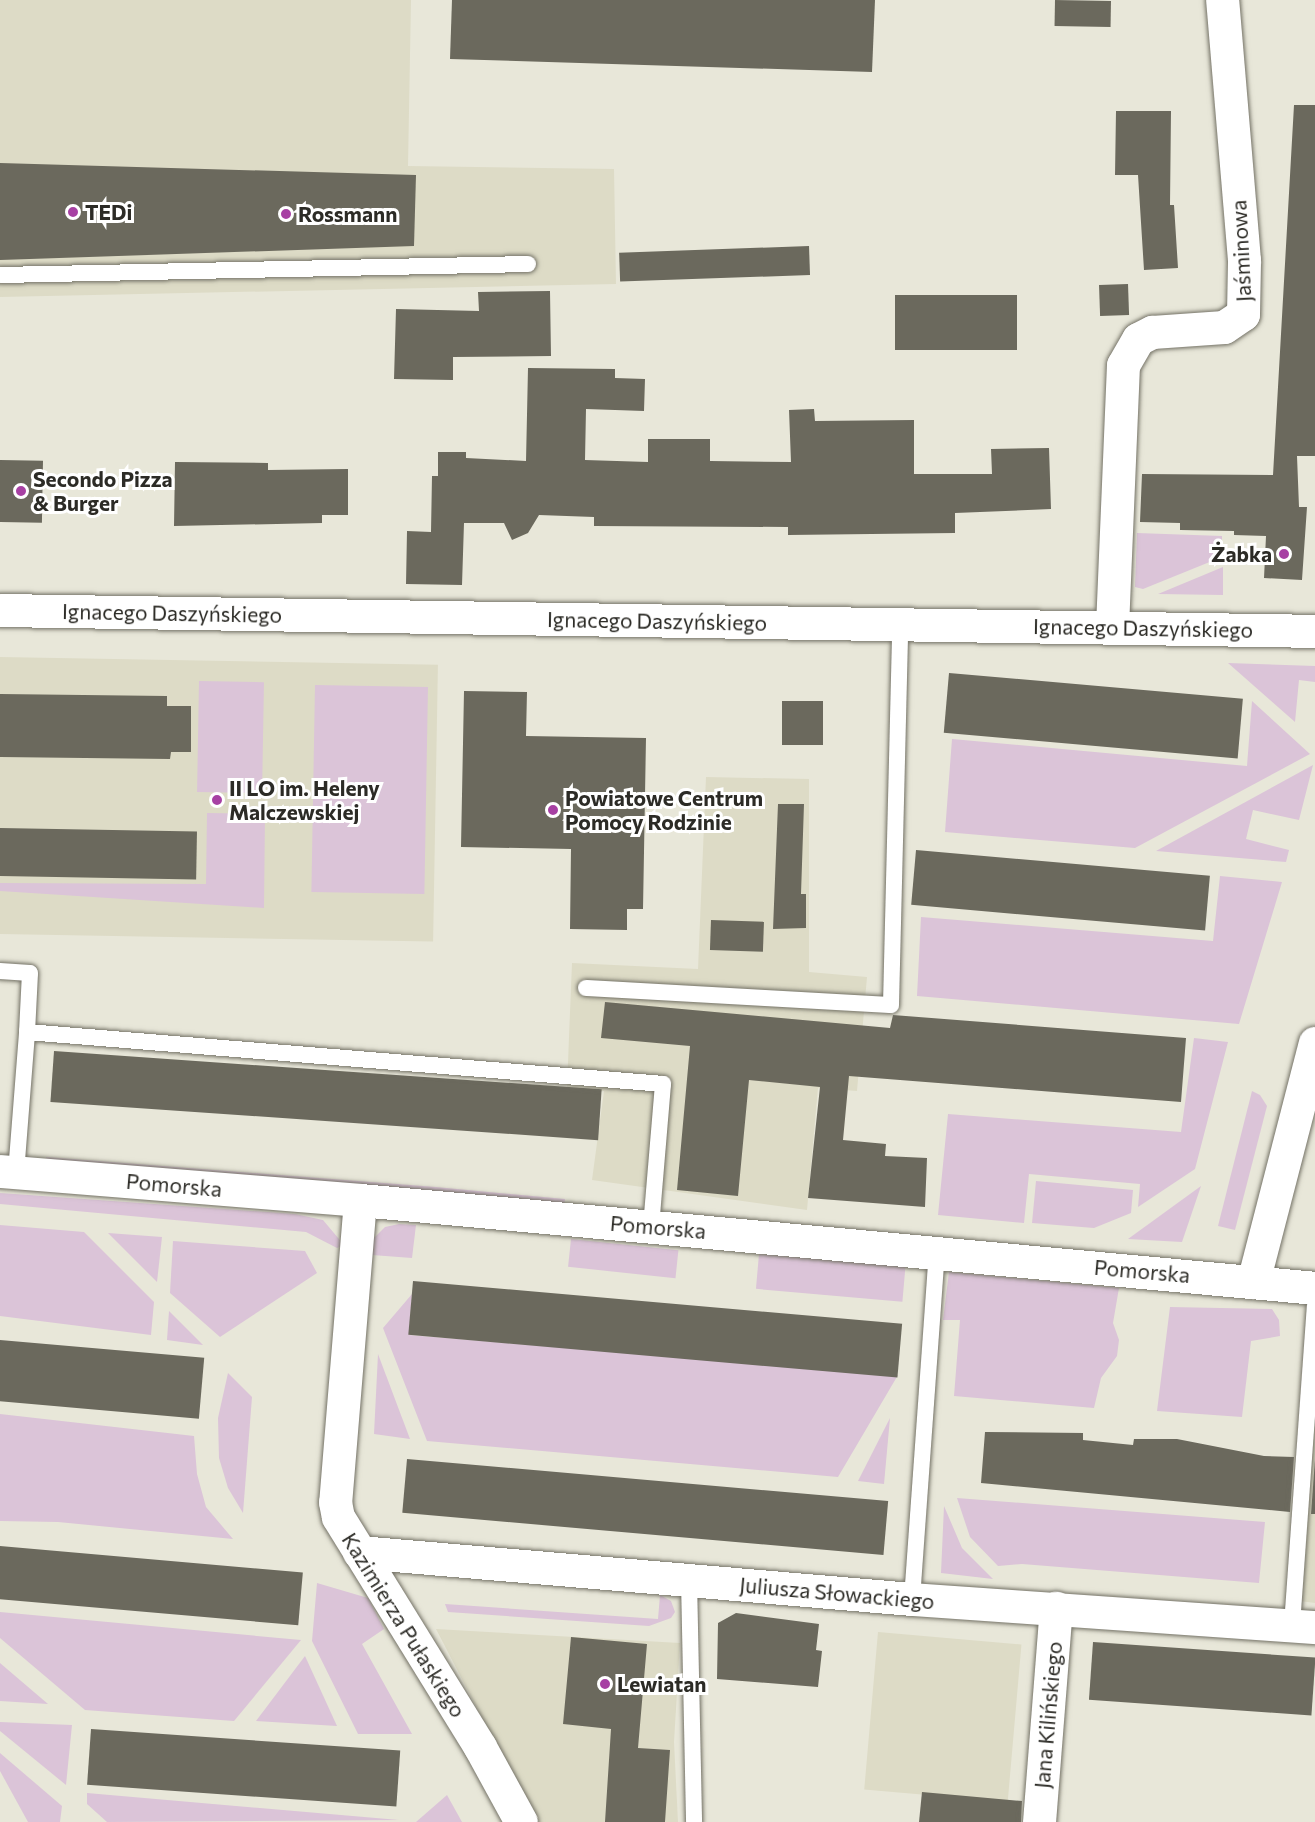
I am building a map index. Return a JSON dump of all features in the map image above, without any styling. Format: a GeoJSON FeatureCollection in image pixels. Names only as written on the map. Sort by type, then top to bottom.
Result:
{"type":"FeatureCollection","features":[{"type":"Feature","properties":{"kind":"street","name":"Jaśminowa"},"geometry":{"type":"LineString","coordinates":[[1112,627],[1123,365],[1138,339],[1152,332],[1169,327],[1224,327],[1243,314],[1244,260],[1222,0]]}},
{"type":"Feature","properties":{"kind":"street","name":"Ignacego Daszyńskiego"},"geometry":{"type":"LineString","coordinates":[[0,610],[1315,631]]}},
{"type":"Feature","properties":{"kind":"street"},"geometry":{"type":"LineString","coordinates":[[1252,1282],[1315,1043]]}},
{"type":"Feature","properties":{"kind":"street","name":"Pomorska"},"geometry":{"type":"LineString","coordinates":[[8,1172],[360,1200],[1315,1288]]}},
{"type":"Feature","properties":{"kind":"street","name":"Kazimierza Pułaskiego"},"geometry":{"type":"LineString","coordinates":[[360,1200],[335,1502],[343,1529],[480,1747],[521,1822]]}},
{"type":"Feature","properties":{"kind":"street","name":"Juliusza Słowackiego"},"geometry":{"type":"LineString","coordinates":[[359,1552],[912,1599],[1304,1626]]}},
{"type":"Feature","properties":{"kind":"street","name":"Jana Kilińskiego"},"geometry":{"type":"LineString","coordinates":[[1039,1822],[1056,1608]]}},
{"type":"Feature","properties":{"kind":"lane"},"geometry":{"type":"LineString","coordinates":[[0,275],[528,264]]}},
{"type":"Feature","properties":{"kind":"lane"},"geometry":{"type":"LineString","coordinates":[[586,988],[891,1005],[900,625]]}},
{"type":"Feature","properties":{"kind":"lane"},"geometry":{"type":"LineString","coordinates":[[0,970],[30,973],[27,1032],[8,1172]]}},
{"type":"Feature","properties":{"kind":"lane"},"geometry":{"type":"LineString","coordinates":[[27,1032],[663,1084],[651,1226]]}},
{"type":"Feature","properties":{"kind":"lane"},"geometry":{"type":"LineString","coordinates":[[912,1599],[937,1252]]}},
{"type":"Feature","properties":{"kind":"lane"},"geometry":{"type":"LineString","coordinates":[[1304,1626],[1315,1306]]}},
{"type":"Feature","properties":{"kind":"lane"},"geometry":{"type":"LineString","coordinates":[[689,1580],[694,1822]]}},
{"type":"Feature","properties":{"kind":"shaded area"},"geometry":{"type":"Polygon","coordinates":[[[0,0],[411,0],[408,166],[614,169],[616,284],[0,297],[0,0]]]}},
{"type":"Feature","properties":{"kind":"shaded area"},"geometry":{"type":"Polygon","coordinates":[[[1137,533],[1222,536],[1222,557],[1143,589],[1135,587],[1137,533]]]}},
{"type":"Feature","properties":{"kind":"shaded area"},"geometry":{"type":"Polygon","coordinates":[[[1223,567],[1223,595],[1158,594],[1223,567]]]}},
{"type":"Feature","properties":{"kind":"shaded area","name":"II LO im. Heleny Malczewskiej"},"geometry":{"type":"Polygon","coordinates":[[[0,657],[438,665],[433,942],[0,934],[0,657]]]}},
{"type":"Feature","properties":{"kind":"shaded area"},"geometry":{"type":"Polygon","coordinates":[[[1228,663],[1315,666],[1315,682],[1299,680],[1295,722],[1228,663]]]}},
{"type":"Feature","properties":{"kind":"shaded area"},"geometry":{"type":"Polygon","coordinates":[[[199,681],[264,682],[262,793],[197,792],[199,681]]]}},
{"type":"Feature","properties":{"kind":"shaded area"},"geometry":{"type":"Polygon","coordinates":[[[315,685],[428,687],[424,894],[311,892],[315,685]]]}},
{"type":"Feature","properties":{"kind":"shaded area"},"geometry":{"type":"Polygon","coordinates":[[[1252,701],[1310,754],[1135,848],[945,832],[952,739],[1247,766],[1252,701]]]}},
{"type":"Feature","properties":{"kind":"shaded area"},"geometry":{"type":"Polygon","coordinates":[[[1313,765],[1299,820],[1253,810],[1246,839],[1289,850],[1286,862],[1156,851],[1313,765]]]}},
{"type":"Feature","properties":{"kind":"shaded area"},"geometry":{"type":"Polygon","coordinates":[[[706,777],[809,779],[809,972],[867,977],[857,1091],[818,1088],[807,1210],[592,1180],[604,1091],[567,1087],[572,963],[698,969],[706,777]]]}},
{"type":"Feature","properties":{"kind":"shaded area"},"geometry":{"type":"Polygon","coordinates":[[[207,813],[265,814],[264,908],[0,891],[0,883],[206,884],[207,813]]]}},
{"type":"Feature","properties":{"kind":"shaded area"},"geometry":{"type":"Polygon","coordinates":[[[1220,876],[1282,882],[1239,1024],[917,996],[921,917],[1213,941],[1220,876]]]}},
{"type":"Feature","properties":{"kind":"shaded area"},"geometry":{"type":"Polygon","coordinates":[[[1194,1038],[1228,1042],[1195,1169],[1138,1207],[1140,1184],[1029,1174],[1024,1223],[938,1215],[948,1114],[1181,1132],[1194,1038]]]}},
{"type":"Feature","properties":{"kind":"shaded area"},"geometry":{"type":"Polygon","coordinates":[[[1252,1091],[1260,1095],[1267,1106],[1235,1230],[1218,1226],[1252,1091]]]}},
{"type":"Feature","properties":{"kind":"shaded area"},"geometry":{"type":"Polygon","coordinates":[[[46,1157],[565,1199],[564,1208],[49,1165],[46,1157]]]}},
{"type":"Feature","properties":{"kind":"shaded area"},"geometry":{"type":"Polygon","coordinates":[[[1036,1181],[1133,1190],[1131,1213],[1094,1228],[1032,1223],[1036,1181]]]}},
{"type":"Feature","properties":{"kind":"shaded area"},"geometry":{"type":"Polygon","coordinates":[[[1201,1186],[1182,1242],[1128,1239],[1201,1186]]]}},
{"type":"Feature","properties":{"kind":"shaded area"},"geometry":{"type":"Polygon","coordinates":[[[0,1193],[295,1214],[323,1220],[344,1245],[337,1248],[306,1232],[0,1204],[0,1193]]]}},
{"type":"Feature","properties":{"kind":"shaded area"},"geometry":{"type":"Polygon","coordinates":[[[399,1224],[416,1225],[412,1258],[372,1255],[373,1239],[385,1227],[399,1224]]]}},
{"type":"Feature","properties":{"kind":"shaded area"},"geometry":{"type":"Polygon","coordinates":[[[0,1225],[84,1232],[154,1302],[151,1335],[0,1316],[0,1225]]]}},
{"type":"Feature","properties":{"kind":"shaded area"},"geometry":{"type":"Polygon","coordinates":[[[108,1233],[162,1237],[157,1282],[108,1233]]]}},
{"type":"Feature","properties":{"kind":"shaded area"},"geometry":{"type":"Polygon","coordinates":[[[571,1239],[678,1250],[675,1278],[568,1267],[571,1239]]]}},
{"type":"Feature","properties":{"kind":"shaded area"},"geometry":{"type":"Polygon","coordinates":[[[173,1241],[305,1251],[317,1273],[220,1337],[170,1293],[173,1241]]]}},
{"type":"Feature","properties":{"kind":"shaded area"},"geometry":{"type":"Polygon","coordinates":[[[759,1254],[905,1267],[902,1302],[756,1289],[759,1254]]]}},
{"type":"Feature","properties":{"kind":"shaded area"},"geometry":{"type":"Polygon","coordinates":[[[949,1272],[1119,1288],[1113,1323],[1119,1340],[1117,1356],[1101,1378],[1094,1408],[954,1396],[960,1320],[943,1320],[949,1272]]]}},
{"type":"Feature","properties":{"kind":"shaded area"},"geometry":{"type":"Polygon","coordinates":[[[412,1294],[409,1335],[898,1375],[838,1477],[427,1441],[383,1328],[412,1294]]]}},
{"type":"Feature","properties":{"kind":"shaded area"},"geometry":{"type":"Polygon","coordinates":[[[1170,1307],[1272,1309],[1279,1320],[1280,1336],[1251,1341],[1242,1417],[1157,1411],[1170,1307]]]}},
{"type":"Feature","properties":{"kind":"shaded area"},"geometry":{"type":"Polygon","coordinates":[[[169,1311],[203,1345],[167,1340],[169,1311]]]}},
{"type":"Feature","properties":{"kind":"shaded area"},"geometry":{"type":"Polygon","coordinates":[[[378,1354],[410,1439],[374,1434],[378,1354]]]}},
{"type":"Feature","properties":{"kind":"shaded area"},"geometry":{"type":"Polygon","coordinates":[[[228,1373],[252,1397],[243,1513],[228,1488],[219,1458],[218,1418],[228,1373]]]}},
{"type":"Feature","properties":{"kind":"shaded area"},"geometry":{"type":"Polygon","coordinates":[[[0,1414],[194,1436],[197,1474],[206,1507],[233,1539],[58,1522],[0,1521],[0,1414]]]}},
{"type":"Feature","properties":{"kind":"shaded area"},"geometry":{"type":"Polygon","coordinates":[[[890,1418],[884,1484],[858,1481],[890,1418]]]}},
{"type":"Feature","properties":{"kind":"shaded area"},"geometry":{"type":"Polygon","coordinates":[[[1315,1423],[1315,1603],[1300,1601],[1315,1423]]]}},
{"type":"Feature","properties":{"kind":"shaded area"},"geometry":{"type":"Polygon","coordinates":[[[957,1498],[1265,1522],[1259,1583],[1022,1564],[998,1566],[970,1537],[957,1498]]]}},
{"type":"Feature","properties":{"kind":"shaded area"},"geometry":{"type":"Polygon","coordinates":[[[944,1506],[962,1548],[993,1579],[941,1573],[944,1506]]]}},
{"type":"Feature","properties":{"kind":"shaded area"},"geometry":{"type":"Polygon","coordinates":[[[317,1583],[368,1598],[384,1629],[362,1644],[412,1734],[358,1734],[312,1641],[317,1583]]]}},
{"type":"Feature","properties":{"kind":"shaded area"},"geometry":{"type":"Polygon","coordinates":[[[660,1595],[671,1601],[675,1612],[671,1618],[649,1626],[448,1612],[445,1604],[658,1619],[660,1595]]]}},
{"type":"Feature","properties":{"kind":"shaded area"},"geometry":{"type":"Polygon","coordinates":[[[0,1612],[301,1640],[234,1721],[85,1710],[0,1638],[0,1612]]]}},
{"type":"Feature","properties":{"kind":"shaded area"},"geometry":{"type":"Polygon","coordinates":[[[436,1629],[680,1643],[674,1742],[678,1822],[536,1822],[436,1629]]]}},
{"type":"Feature","properties":{"kind":"shaded area"},"geometry":{"type":"Polygon","coordinates":[[[878,1632],[1021,1645],[1008,1802],[864,1789],[878,1632]]]}},
{"type":"Feature","properties":{"kind":"shaded area"},"geometry":{"type":"Polygon","coordinates":[[[305,1656],[337,1726],[256,1721],[305,1656]]]}},
{"type":"Feature","properties":{"kind":"shaded area"},"geometry":{"type":"Polygon","coordinates":[[[0,1663],[48,1704],[0,1701],[0,1663]]]}},
{"type":"Feature","properties":{"kind":"shaded area"},"geometry":{"type":"Polygon","coordinates":[[[0,1722],[72,1725],[66,1785],[0,1731],[0,1722]]]}},
{"type":"Feature","properties":{"kind":"shaded area"},"geometry":{"type":"Polygon","coordinates":[[[0,1753],[62,1806],[60,1822],[28,1822],[0,1771],[0,1753]]]}},
{"type":"Feature","properties":{"kind":"shaded area"},"geometry":{"type":"Polygon","coordinates":[[[87,1793],[399,1820],[107,1822],[87,1804],[87,1793]]]}},
{"type":"Feature","properties":{"kind":"shaded area"},"geometry":{"type":"Polygon","coordinates":[[[447,1795],[462,1822],[416,1822],[447,1795]]]}},
{"type":"Feature","properties":{"kind":"building"},"geometry":{"type":"Polygon","coordinates":[[[452,0],[875,0],[872,72],[450,59],[452,0]]]}},
{"type":"Feature","properties":{"kind":"building"},"geometry":{"type":"Polygon","coordinates":[[[1055,0],[1111,1],[1111,27],[1055,26],[1055,0]]]}},
{"type":"Feature","properties":{"kind":"building"},"geometry":{"type":"Polygon","coordinates":[[[1294,105],[1315,105],[1315,456],[1297,456],[1299,507],[1307,507],[1302,580],[1264,578],[1266,536],[1234,535],[1234,531],[1180,530],[1180,523],[1140,522],[1142,474],[1273,475],[1294,105]]]}},
{"type":"Feature","properties":{"kind":"building"},"geometry":{"type":"Polygon","coordinates":[[[1116,111],[1171,111],[1170,205],[1174,205],[1178,268],[1144,270],[1138,175],[1115,175],[1116,111]]]}},
{"type":"Feature","properties":{"kind":"building"},"geometry":{"type":"Polygon","coordinates":[[[0,163],[416,175],[414,246],[0,260],[0,163]]]}},
{"type":"Feature","properties":{"kind":"building"},"geometry":{"type":"Polygon","coordinates":[[[809,246],[810,275],[620,282],[619,253],[809,246]]]}},
{"type":"Feature","properties":{"kind":"building"},"geometry":{"type":"Polygon","coordinates":[[[1128,284],[1129,315],[1100,316],[1099,285],[1128,284]]]}},
{"type":"Feature","properties":{"kind":"building"},"geometry":{"type":"Polygon","coordinates":[[[550,291],[551,356],[453,357],[453,380],[394,379],[396,309],[479,311],[478,292],[550,291]]]}},
{"type":"Feature","properties":{"kind":"building"},"geometry":{"type":"Polygon","coordinates":[[[895,295],[1017,295],[1017,350],[895,350],[895,295]]]}},
{"type":"Feature","properties":{"kind":"building"},"geometry":{"type":"Polygon","coordinates":[[[528,368],[615,369],[615,378],[645,379],[644,411],[586,409],[585,460],[648,462],[648,439],[710,439],[710,461],[791,462],[789,410],[814,409],[815,421],[914,420],[914,474],[992,474],[991,449],[1049,448],[1051,509],[955,513],[955,533],[788,535],[788,527],[594,526],[594,517],[539,515],[528,533],[512,540],[504,523],[464,523],[462,585],[406,584],[407,531],[431,532],[432,476],[438,476],[438,452],[466,452],[466,458],[526,461],[528,368]]]}},
{"type":"Feature","properties":{"kind":"building","name":"Secondo Pizza & Burger"},"geometry":{"type":"Polygon","coordinates":[[[0,460],[43,461],[42,523],[0,522],[0,460]]]}},
{"type":"Feature","properties":{"kind":"building"},"geometry":{"type":"Polygon","coordinates":[[[175,462],[268,463],[268,470],[348,469],[348,515],[322,515],[322,523],[174,526],[175,462]]]}},
{"type":"Feature","properties":{"kind":"building"},"geometry":{"type":"Polygon","coordinates":[[[949,673],[1243,699],[1238,758],[944,733],[949,673]]]}},
{"type":"Feature","properties":{"kind":"building","name":"Powiatowe Centrum Pomocy Rodzinie"},"geometry":{"type":"Polygon","coordinates":[[[464,691],[527,692],[526,736],[646,738],[643,909],[627,909],[627,930],[570,929],[571,849],[461,847],[464,691]]]}},
{"type":"Feature","properties":{"kind":"building"},"geometry":{"type":"Polygon","coordinates":[[[0,694],[167,696],[167,706],[191,706],[191,752],[171,752],[170,759],[0,757],[0,694]]]}},
{"type":"Feature","properties":{"kind":"building"},"geometry":{"type":"Polygon","coordinates":[[[782,701],[823,701],[823,745],[782,745],[782,701]]]}},
{"type":"Feature","properties":{"kind":"building"},"geometry":{"type":"Polygon","coordinates":[[[778,804],[804,804],[801,894],[806,894],[806,928],[773,929],[778,804]]]}},
{"type":"Feature","properties":{"kind":"building"},"geometry":{"type":"Polygon","coordinates":[[[0,828],[197,831],[196,879],[0,876],[0,828]]]}},
{"type":"Feature","properties":{"kind":"building"},"geometry":{"type":"Polygon","coordinates":[[[916,850],[1210,876],[1205,931],[911,905],[916,850]]]}},
{"type":"Feature","properties":{"kind":"building"},"geometry":{"type":"Polygon","coordinates":[[[711,920],[764,922],[763,952],[710,950],[711,920]]]}},
{"type":"Feature","properties":{"kind":"building"},"geometry":{"type":"Polygon","coordinates":[[[605,1002],[890,1028],[893,1015],[1186,1038],[1181,1102],[849,1076],[843,1140],[886,1144],[885,1156],[927,1158],[925,1207],[808,1198],[820,1087],[749,1080],[738,1196],[677,1190],[690,1046],[601,1038],[605,1002]]]}},
{"type":"Feature","properties":{"kind":"building"},"geometry":{"type":"Polygon","coordinates":[[[54,1051],[602,1089],[598,1140],[50,1102],[54,1051]]]}},
{"type":"Feature","properties":{"kind":"building"},"geometry":{"type":"Polygon","coordinates":[[[413,1281],[902,1324],[897,1378],[408,1335],[413,1281]]]}},
{"type":"Feature","properties":{"kind":"building"},"geometry":{"type":"Polygon","coordinates":[[[0,1340],[204,1358],[199,1419],[0,1401],[0,1340]]]}},
{"type":"Feature","properties":{"kind":"building"},"geometry":{"type":"Polygon","coordinates":[[[985,1432],[1083,1433],[1083,1440],[1133,1445],[1134,1439],[1177,1439],[1264,1456],[1294,1457],[1290,1512],[981,1483],[985,1432]]]}},
{"type":"Feature","properties":{"kind":"building"},"geometry":{"type":"Polygon","coordinates":[[[407,1459],[888,1501],[883,1555],[402,1513],[407,1459]]]}},
{"type":"Feature","properties":{"kind":"building"},"geometry":{"type":"Polygon","coordinates":[[[1315,1459],[1315,1514],[1311,1514],[1315,1459]]]}},
{"type":"Feature","properties":{"kind":"building"},"geometry":{"type":"Polygon","coordinates":[[[0,1546],[303,1572],[298,1625],[0,1599],[0,1546]]]}},
{"type":"Feature","properties":{"kind":"building"},"geometry":{"type":"Polygon","coordinates":[[[736,1613],[819,1624],[816,1650],[822,1651],[818,1687],[717,1679],[718,1623],[736,1613]]]}},
{"type":"Feature","properties":{"kind":"building"},"geometry":{"type":"Polygon","coordinates":[[[571,1637],[647,1644],[638,1748],[670,1750],[665,1822],[605,1822],[611,1729],[563,1724],[571,1637]]]}},
{"type":"Feature","properties":{"kind":"building"},"geometry":{"type":"Polygon","coordinates":[[[1093,1642],[1315,1658],[1311,1715],[1089,1700],[1093,1642]]]}},
{"type":"Feature","properties":{"kind":"building"},"geometry":{"type":"Polygon","coordinates":[[[91,1729],[400,1751],[396,1806],[87,1785],[91,1729]]]}},
{"type":"Feature","properties":{"kind":"building"},"geometry":{"type":"Polygon","coordinates":[[[922,1792],[1022,1801],[1021,1822],[919,1822],[922,1792]]]}},
{"type":"Feature","properties":{"kind":"place","name":"TEDi"},"geometry":{"type":"Point","coordinates":[73,212]}},
{"type":"Feature","properties":{"kind":"place","name":"Rossmann"},"geometry":{"type":"Point","coordinates":[286,214]}},
{"type":"Feature","properties":{"kind":"place","name":"Secondo Pizza & Burger"},"geometry":{"type":"Point","coordinates":[21,491]}},
{"type":"Feature","properties":{"kind":"place","name":"Żabka"},"geometry":{"type":"Point","coordinates":[1284,554]}},
{"type":"Feature","properties":{"kind":"place","name":"II LO im. Heleny Malczewskiej"},"geometry":{"type":"Point","coordinates":[217,800]}},
{"type":"Feature","properties":{"kind":"place","name":"Powiatowe Centrum Pomocy Rodzinie"},"geometry":{"type":"Point","coordinates":[553,810]}},
{"type":"Feature","properties":{"kind":"place","name":"Lewiatan"},"geometry":{"type":"Point","coordinates":[605,1684]}}]}
